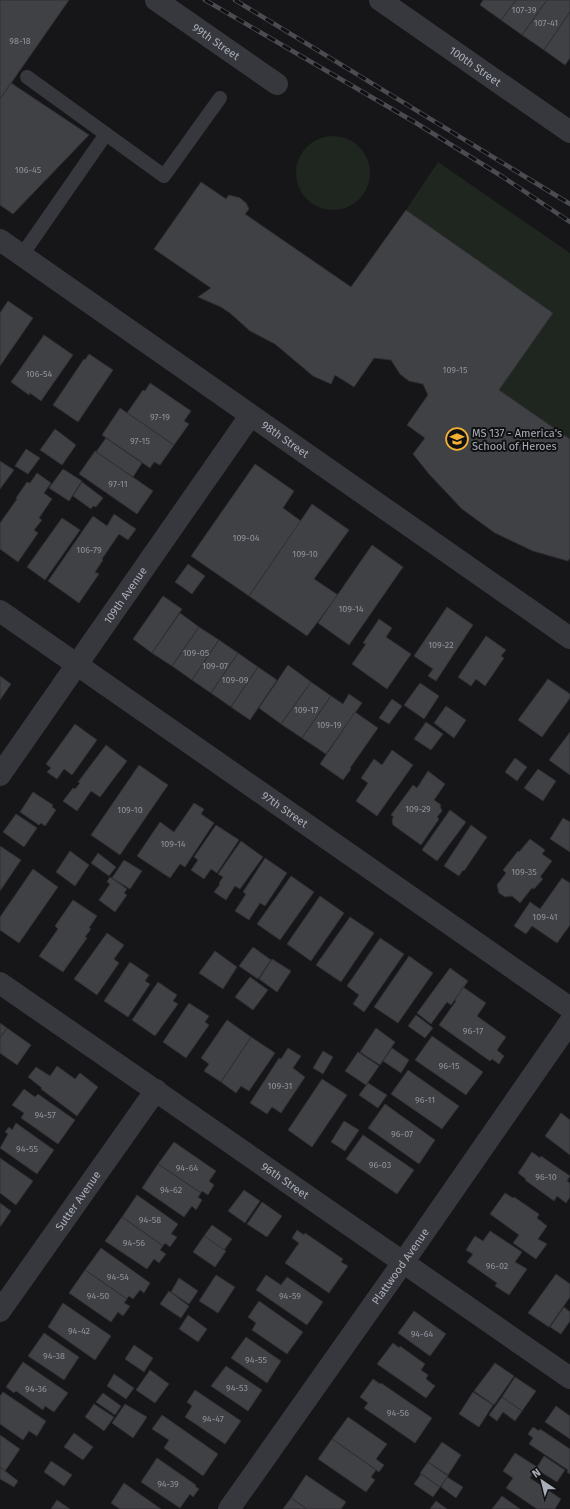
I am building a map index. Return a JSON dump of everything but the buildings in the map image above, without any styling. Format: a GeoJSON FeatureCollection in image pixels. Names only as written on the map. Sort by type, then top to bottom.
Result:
{"type":"FeatureCollection","features":[{"type":"Feature","properties":{"kind":"street","name":"99th Street"},"geometry":{"type":"LineString","coordinates":[[156,0],[277,84]]}},
{"type":"Feature","properties":{"kind":"street","name":"100th Street"},"geometry":{"type":"LineString","coordinates":[[380,0],[570,132]]}},
{"type":"Feature","properties":{"kind":"street","name":"98th Street"},"geometry":{"type":"LineString","coordinates":[[0,240],[570,638]]}},
{"type":"Feature","properties":{"kind":"street","name":"109th Avenue"},"geometry":{"type":"LineString","coordinates":[[0,775],[250,416]]}},
{"type":"Feature","properties":{"kind":"street","name":"97th Street"},"geometry":{"type":"LineString","coordinates":[[0,611],[570,1008]]}},
{"type":"Feature","properties":{"kind":"street","name":"96th Street"},"geometry":{"type":"LineString","coordinates":[[0,982],[570,1378]]}},
{"type":"Feature","properties":{"kind":"street","name":"Plattwood Avenue"},"geometry":{"type":"LineString","coordinates":[[229,1509],[404,1262],[570,1022]]}},
{"type":"Feature","properties":{"kind":"street","name":"Sutter Avenue"},"geometry":{"type":"LineString","coordinates":[[0,1311],[156,1090]]}},
{"type":"Feature","properties":{"kind":"lane"},"geometry":{"type":"LineString","coordinates":[[27,77],[164,176],[220,98]]}},
{"type":"Feature","properties":{"kind":"lane"},"geometry":{"type":"LineString","coordinates":[[22,255],[106,134]]}},
{"type":"Feature","properties":{"kind":"shaded area"},"geometry":{"type":"Polygon","coordinates":[[[333,136],[347,139],[359,147],[367,159],[370,173],[367,187],[359,199],[347,207],[333,210],[319,207],[307,199],[299,187],[296,173],[299,159],[307,147],[319,139],[333,136]]]}},
{"type":"Feature","properties":{"kind":"shaded area"},"geometry":{"type":"Polygon","coordinates":[[[438,162],[570,253],[570,439],[499,390],[553,313],[406,210],[438,162]]]}},
{"type":"Feature","properties":{"kind":"railway"},"geometry":{"type":"LineString","coordinates":[[205,0],[416,123],[503,177],[570,222]]}},
{"type":"Feature","properties":{"kind":"railway"},"geometry":{"type":"LineString","coordinates":[[235,0],[570,204]]}},
{"type":"Feature","properties":{"kind":"place","name":"MS 137 - America's School of Heroes"},"geometry":{"type":"Point","coordinates":[457,439]}}]}
